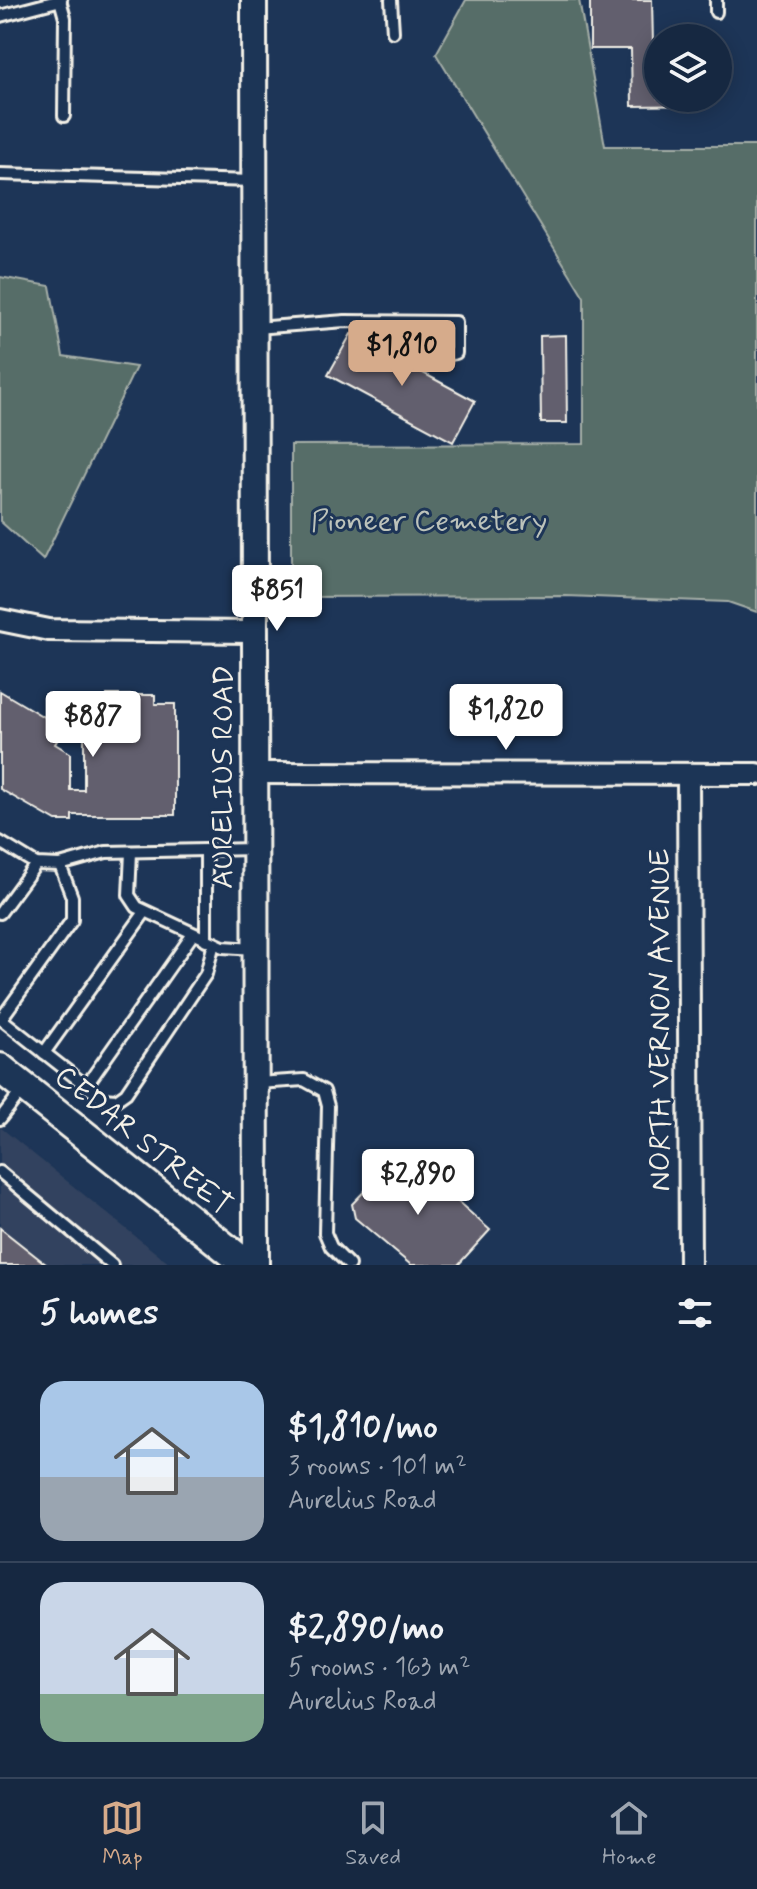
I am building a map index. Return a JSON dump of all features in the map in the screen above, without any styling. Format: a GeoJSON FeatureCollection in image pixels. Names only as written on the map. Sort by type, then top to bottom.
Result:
{"type":"FeatureCollection","features":[{"type":"Feature","properties":{"kind":"main road","name":"CEDAR STREET"},"geometry":{"type":"LineString","coordinates":[[0,1068],[247,1265]]}},
{"type":"Feature","properties":{"kind":"street","name":"AURELIUS ROAD"},"geometry":{"type":"LineString","coordinates":[[254,0],[256,1265]]}},
{"type":"Feature","properties":{"kind":"street"},"geometry":{"type":"LineString","coordinates":[[0,620],[49,630],[253,632]]}},
{"type":"Feature","properties":{"kind":"street"},"geometry":{"type":"LineString","coordinates":[[255,773],[757,774]]}},
{"type":"Feature","properties":{"kind":"street","name":"NORTH VERNON AVENUE"},"geometry":{"type":"LineString","coordinates":[[688,775],[690,1265]]}},
{"type":"Feature","properties":{"kind":"lane"},"geometry":{"type":"LineString","coordinates":[[0,16],[61,0],[65,18],[64,116]]}},
{"type":"Feature","properties":{"kind":"lane"},"geometry":{"type":"LineString","coordinates":[[391,0],[393,32]]}},
{"type":"Feature","properties":{"kind":"lane"},"geometry":{"type":"LineString","coordinates":[[716,0],[716,12]]}},
{"type":"Feature","properties":{"kind":"lane"},"geometry":{"type":"LineString","coordinates":[[0,174],[254,181]]}},
{"type":"Feature","properties":{"kind":"lane"},"geometry":{"type":"LineString","coordinates":[[254,328],[365,321],[456,322],[456,353],[442,356],[365,321]]}},
{"type":"Feature","properties":{"kind":"lane"},"geometry":{"type":"LineString","coordinates":[[0,842],[36,864],[60,865],[106,852],[255,849]]}},
{"type":"Feature","properties":{"kind":"lane"},"geometry":{"type":"LineString","coordinates":[[60,865],[72,897],[72,920],[0,1019],[103,1099],[116,1100],[126,1093],[206,974],[210,941],[206,850]]}},
{"type":"Feature","properties":{"kind":"lane"},"geometry":{"type":"LineString","coordinates":[[131,852],[129,895],[145,912],[210,941],[255,949]]}},
{"type":"Feature","properties":{"kind":"lane"},"geometry":{"type":"LineString","coordinates":[[0,913],[36,864]]}},
{"type":"Feature","properties":{"kind":"lane"},"geometry":{"type":"LineString","coordinates":[[44,1053],[145,912]]}},
{"type":"Feature","properties":{"kind":"lane"},"geometry":{"type":"LineString","coordinates":[[86,1086],[193,934]]}},
{"type":"Feature","properties":{"kind":"lane"},"geometry":{"type":"LineString","coordinates":[[255,1083],[304,1080],[324,1091],[328,1106],[325,1233],[331,1247],[349,1265]]}},
{"type":"Feature","properties":{"kind":"lane"},"geometry":{"type":"LineString","coordinates":[[0,1119],[24,1088]]}},
{"type":"Feature","properties":{"kind":"lane"},"geometry":{"type":"LineString","coordinates":[[0,1172],[105,1263]]}},
{"type":"Feature","properties":{"kind":"shaded area"},"geometry":{"type":"Polygon","coordinates":[[[0,1127],[171,1265],[0,1265],[0,1127]]]}},
{"type":"Feature","properties":{"kind":"green space","name":"Pioneer Cemetery"},"geometry":{"type":"Polygon","coordinates":[[[466,0],[579,0],[605,146],[757,146],[757,612],[728,602],[566,596],[291,597],[291,445],[584,444],[584,297],[436,54],[466,0]]]}},
{"type":"Feature","properties":{"kind":"green space"},"geometry":{"type":"Polygon","coordinates":[[[0,277],[50,286],[63,356],[136,367],[43,560],[0,521],[0,277]]]}},
{"type":"Feature","properties":{"kind":"building"},"geometry":{"type":"Polygon","coordinates":[[[590,0],[652,0],[653,24],[644,24],[644,106],[632,106],[631,49],[590,49],[590,0]]]}},
{"type":"Feature","properties":{"kind":"building"},"geometry":{"type":"Polygon","coordinates":[[[351,334],[475,401],[453,442],[328,375],[351,334]]]}},
{"type":"Feature","properties":{"kind":"building"},"geometry":{"type":"Polygon","coordinates":[[[566,335],[567,423],[541,423],[540,336],[566,335]]]}},
{"type":"Feature","properties":{"kind":"building"},"geometry":{"type":"Polygon","coordinates":[[[0,691],[64,729],[55,744],[70,753],[70,790],[84,790],[84,707],[107,707],[107,695],[155,695],[155,704],[175,704],[175,815],[72,815],[72,821],[56,821],[0,789],[0,691]]]}},
{"type":"Feature","properties":{"kind":"building"},"geometry":{"type":"Polygon","coordinates":[[[402,1152],[490,1230],[458,1265],[411,1265],[355,1218],[352,1204],[402,1152]]]}},
{"type":"Feature","properties":{"kind":"building"},"geometry":{"type":"Polygon","coordinates":[[[0,1228],[47,1265],[0,1265],[0,1228]]]}}]}
